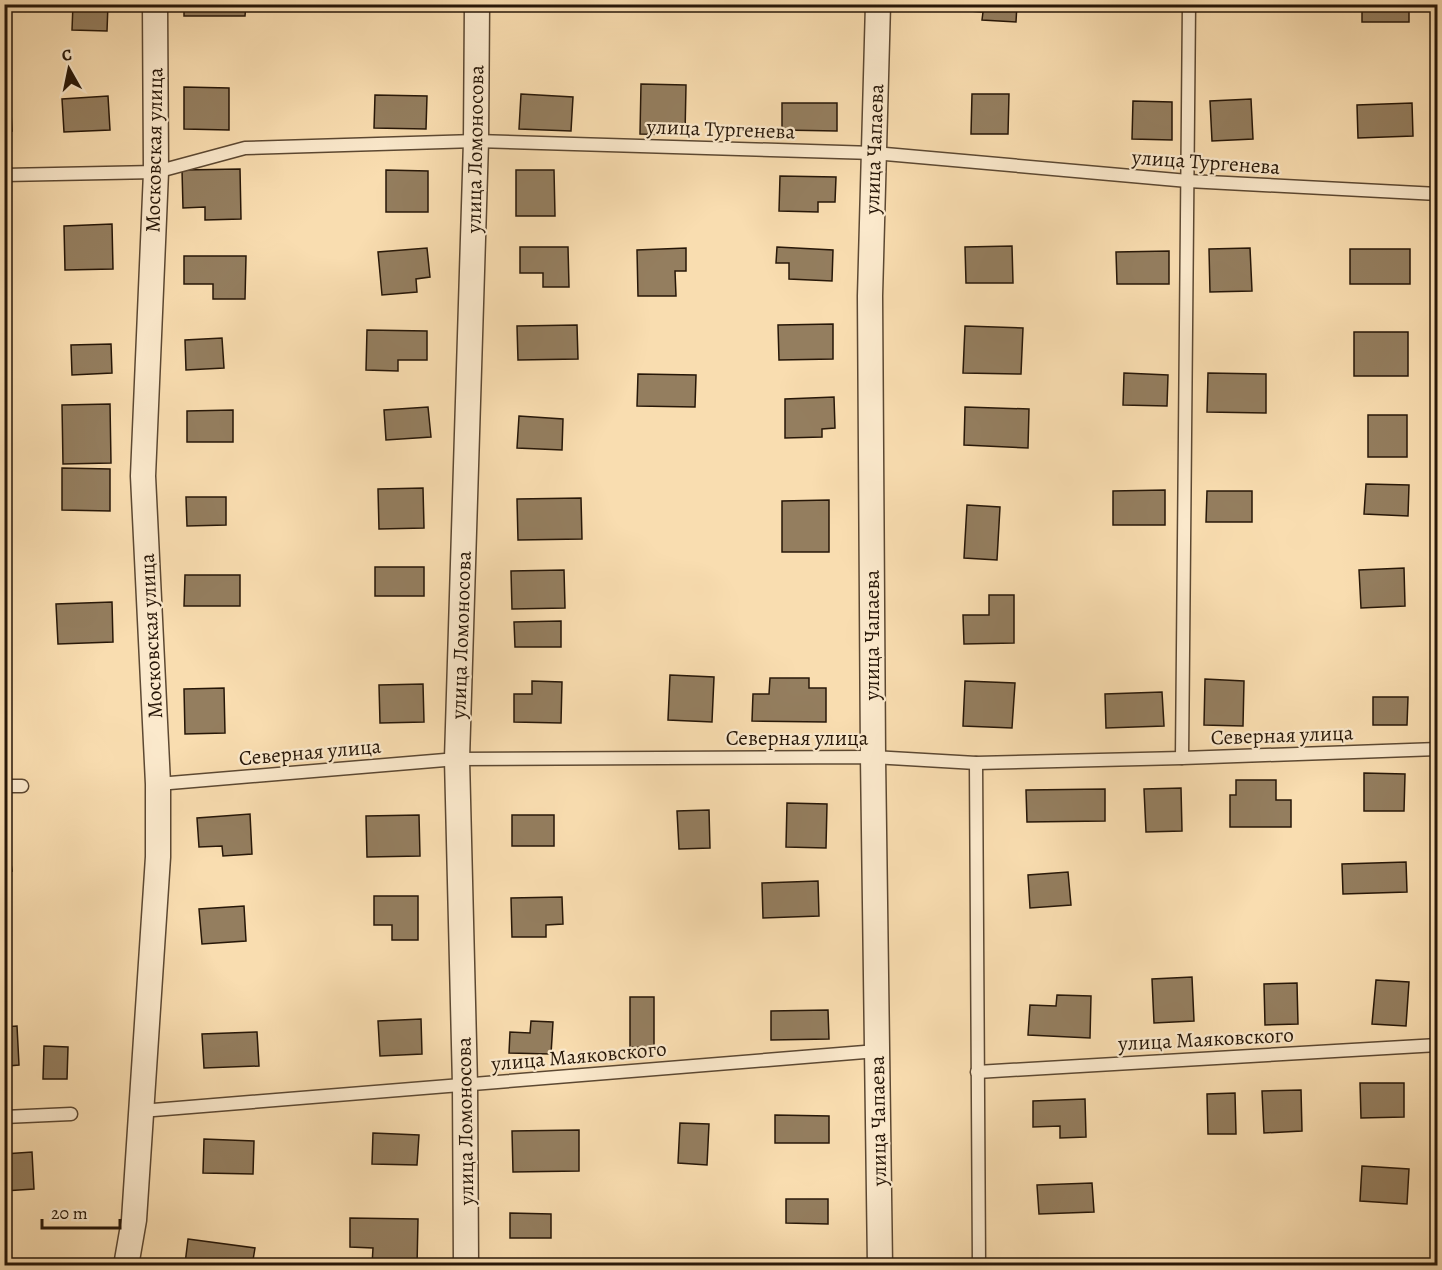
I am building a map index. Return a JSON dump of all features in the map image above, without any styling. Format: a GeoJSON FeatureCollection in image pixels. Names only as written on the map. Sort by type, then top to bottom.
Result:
{"type":"FeatureCollection","features":[{"type":"Feature","properties":{"kind":"street","name":"Московская улица"},"geometry":{"type":"LineString","coordinates":[[126,1266],[134,1220],[158,856],[158,784],[143,476],[156,172],[155,4]]}},
{"type":"Feature","properties":{"kind":"street","name":"улица Ломоносова"},"geometry":{"type":"LineString","coordinates":[[466,1266],[465,1085],[457,759],[476,141],[477,4]]}},
{"type":"Feature","properties":{"kind":"street","name":"улица Чапаева"},"geometry":{"type":"LineString","coordinates":[[878,4],[870,296],[880,1266]]}},
{"type":"Feature","properties":{"kind":"lane"},"geometry":{"type":"LineString","coordinates":[[1182,758],[1190,4]]}},
{"type":"Feature","properties":{"kind":"lane","name":"улица Тургенева"},"geometry":{"type":"LineString","coordinates":[[4,176],[156,172],[245,148],[476,141],[874,153],[1188,182],[1437,194]]}},
{"type":"Feature","properties":{"kind":"lane","name":"Северная улица"},"geometry":{"type":"LineString","coordinates":[[158,784],[457,759],[873,758],[976,763],[1437,749]]}},
{"type":"Feature","properties":{"kind":"lane"},"geometry":{"type":"LineString","coordinates":[[976,763],[979,1266]]}},
{"type":"Feature","properties":{"kind":"lane"},"geometry":{"type":"LineString","coordinates":[[4,786],[22,786]]}},
{"type":"Feature","properties":{"kind":"lane","name":"улица Маяковского"},"geometry":{"type":"LineString","coordinates":[[977,1072],[1437,1045]]}},
{"type":"Feature","properties":{"kind":"lane","name":"улица Маяковского"},"geometry":{"type":"LineString","coordinates":[[141,1111],[877,1051]]}},
{"type":"Feature","properties":{"kind":"lane"},"geometry":{"type":"LineString","coordinates":[[4,1117],[71,1114]]}},
{"type":"Feature","properties":{"kind":"building"},"geometry":{"type":"Polygon","coordinates":[[[73,4],[108,4],[107,31],[72,30],[73,4]]]}},
{"type":"Feature","properties":{"kind":"building"},"geometry":{"type":"Polygon","coordinates":[[[184,4],[246,4],[245,16],[184,16],[184,4]]]}},
{"type":"Feature","properties":{"kind":"building"},"geometry":{"type":"Polygon","coordinates":[[[777,4],[842,4],[841,8],[777,6],[777,4]]]}},
{"type":"Feature","properties":{"kind":"building"},"geometry":{"type":"Polygon","coordinates":[[[971,4],[1017,4],[1016,22],[982,20],[983,12],[970,11],[971,4]]]}},
{"type":"Feature","properties":{"kind":"building"},"geometry":{"type":"Polygon","coordinates":[[[1362,4],[1409,4],[1409,22],[1362,22],[1362,4]]]}},
{"type":"Feature","properties":{"kind":"building"},"geometry":{"type":"Polygon","coordinates":[[[641,84],[686,85],[685,135],[640,134],[641,84]]]}},
{"type":"Feature","properties":{"kind":"building"},"geometry":{"type":"Polygon","coordinates":[[[184,87],[229,88],[229,130],[184,129],[184,87]]]}},
{"type":"Feature","properties":{"kind":"building"},"geometry":{"type":"Polygon","coordinates":[[[4,93],[10,93],[12,131],[4,132],[4,93]]]}},
{"type":"Feature","properties":{"kind":"building"},"geometry":{"type":"Polygon","coordinates":[[[521,94],[573,97],[571,131],[519,129],[521,94]]]}},
{"type":"Feature","properties":{"kind":"building"},"geometry":{"type":"Polygon","coordinates":[[[972,94],[1009,94],[1008,134],[971,134],[972,94]]]}},
{"type":"Feature","properties":{"kind":"building"},"geometry":{"type":"Polygon","coordinates":[[[375,95],[427,96],[426,129],[374,128],[375,95]]]}},
{"type":"Feature","properties":{"kind":"building"},"geometry":{"type":"Polygon","coordinates":[[[108,96],[110,130],[64,132],[62,99],[108,96]]]}},
{"type":"Feature","properties":{"kind":"building"},"geometry":{"type":"Polygon","coordinates":[[[1251,99],[1253,139],[1212,141],[1210,101],[1251,99]]]}},
{"type":"Feature","properties":{"kind":"building"},"geometry":{"type":"Polygon","coordinates":[[[1133,101],[1172,102],[1172,140],[1132,139],[1133,101]]]}},
{"type":"Feature","properties":{"kind":"building"},"geometry":{"type":"Polygon","coordinates":[[[782,103],[837,103],[837,131],[782,130],[782,103]]]}},
{"type":"Feature","properties":{"kind":"building"},"geometry":{"type":"Polygon","coordinates":[[[1412,103],[1413,136],[1358,138],[1357,105],[1412,103]]]}},
{"type":"Feature","properties":{"kind":"building"},"geometry":{"type":"Polygon","coordinates":[[[240,169],[241,219],[205,220],[205,207],[183,208],[182,170],[240,169]]]}},
{"type":"Feature","properties":{"kind":"building"},"geometry":{"type":"Polygon","coordinates":[[[386,170],[428,171],[428,212],[386,212],[386,170]]]}},
{"type":"Feature","properties":{"kind":"building"},"geometry":{"type":"Polygon","coordinates":[[[516,170],[554,170],[555,216],[516,216],[516,170]]]}},
{"type":"Feature","properties":{"kind":"building"},"geometry":{"type":"Polygon","coordinates":[[[780,176],[836,177],[835,202],[818,202],[818,212],[779,211],[780,176]]]}},
{"type":"Feature","properties":{"kind":"building"},"geometry":{"type":"Polygon","coordinates":[[[112,224],[113,269],[65,270],[64,226],[112,224]]]}},
{"type":"Feature","properties":{"kind":"building"},"geometry":{"type":"Polygon","coordinates":[[[1012,246],[1013,283],[966,283],[965,247],[1012,246]]]}},
{"type":"Feature","properties":{"kind":"building"},"geometry":{"type":"Polygon","coordinates":[[[520,247],[568,247],[569,287],[543,287],[543,273],[520,273],[520,247]]]}},
{"type":"Feature","properties":{"kind":"building"},"geometry":{"type":"Polygon","coordinates":[[[777,247],[833,250],[832,281],[789,279],[789,263],[776,263],[777,247]]]}},
{"type":"Feature","properties":{"kind":"building"},"geometry":{"type":"Polygon","coordinates":[[[427,248],[430,277],[416,279],[417,292],[382,295],[378,252],[427,248]]]}},
{"type":"Feature","properties":{"kind":"building"},"geometry":{"type":"Polygon","coordinates":[[[686,248],[686,271],[675,271],[676,296],[638,296],[637,250],[686,248]]]}},
{"type":"Feature","properties":{"kind":"building"},"geometry":{"type":"Polygon","coordinates":[[[1250,248],[1252,291],[1210,292],[1209,249],[1250,248]]]}},
{"type":"Feature","properties":{"kind":"building"},"geometry":{"type":"Polygon","coordinates":[[[1350,249],[1410,249],[1410,284],[1350,284],[1350,249]]]}},
{"type":"Feature","properties":{"kind":"building"},"geometry":{"type":"Polygon","coordinates":[[[1169,251],[1169,284],[1117,284],[1116,252],[1169,251]]]}},
{"type":"Feature","properties":{"kind":"building"},"geometry":{"type":"Polygon","coordinates":[[[184,256],[246,256],[245,299],[213,299],[213,284],[184,284],[184,256]]]}},
{"type":"Feature","properties":{"kind":"building"},"geometry":{"type":"Polygon","coordinates":[[[833,324],[833,359],[779,360],[778,325],[833,324]]]}},
{"type":"Feature","properties":{"kind":"building"},"geometry":{"type":"Polygon","coordinates":[[[577,325],[578,359],[518,360],[517,326],[577,325]]]}},
{"type":"Feature","properties":{"kind":"building"},"geometry":{"type":"Polygon","coordinates":[[[965,326],[1023,328],[1021,374],[963,373],[965,326]]]}},
{"type":"Feature","properties":{"kind":"building"},"geometry":{"type":"Polygon","coordinates":[[[367,330],[427,331],[427,360],[398,360],[398,371],[366,370],[367,330]]]}},
{"type":"Feature","properties":{"kind":"building"},"geometry":{"type":"Polygon","coordinates":[[[1354,332],[1408,332],[1408,376],[1354,376],[1354,332]]]}},
{"type":"Feature","properties":{"kind":"building"},"geometry":{"type":"Polygon","coordinates":[[[222,338],[224,368],[186,370],[185,340],[222,338]]]}},
{"type":"Feature","properties":{"kind":"building"},"geometry":{"type":"Polygon","coordinates":[[[111,344],[112,373],[72,375],[71,345],[111,344]]]}},
{"type":"Feature","properties":{"kind":"building"},"geometry":{"type":"Polygon","coordinates":[[[1124,373],[1168,375],[1167,406],[1123,405],[1124,373]]]}},
{"type":"Feature","properties":{"kind":"building"},"geometry":{"type":"Polygon","coordinates":[[[1208,373],[1266,374],[1266,413],[1207,412],[1208,373]]]}},
{"type":"Feature","properties":{"kind":"building"},"geometry":{"type":"Polygon","coordinates":[[[638,374],[696,375],[695,407],[637,406],[638,374]]]}},
{"type":"Feature","properties":{"kind":"building"},"geometry":{"type":"Polygon","coordinates":[[[834,397],[835,428],[822,429],[822,437],[785,438],[785,399],[834,397]]]}},
{"type":"Feature","properties":{"kind":"building"},"geometry":{"type":"Polygon","coordinates":[[[110,404],[111,463],[63,464],[62,405],[110,404]]]}},
{"type":"Feature","properties":{"kind":"building"},"geometry":{"type":"Polygon","coordinates":[[[428,407],[431,437],[386,440],[384,410],[428,407]]]}},
{"type":"Feature","properties":{"kind":"building"},"geometry":{"type":"Polygon","coordinates":[[[965,407],[1029,409],[1028,448],[964,445],[965,407]]]}},
{"type":"Feature","properties":{"kind":"building"},"geometry":{"type":"Polygon","coordinates":[[[233,410],[233,442],[187,442],[187,411],[233,410]]]}},
{"type":"Feature","properties":{"kind":"building"},"geometry":{"type":"Polygon","coordinates":[[[1368,415],[1407,415],[1407,457],[1368,457],[1368,415]]]}},
{"type":"Feature","properties":{"kind":"building"},"geometry":{"type":"Polygon","coordinates":[[[519,416],[563,419],[562,450],[517,448],[519,416]]]}},
{"type":"Feature","properties":{"kind":"building"},"geometry":{"type":"Polygon","coordinates":[[[62,468],[110,469],[110,511],[62,510],[62,468]]]}},
{"type":"Feature","properties":{"kind":"building"},"geometry":{"type":"Polygon","coordinates":[[[1366,484],[1409,485],[1408,516],[1364,514],[1366,484]]]}},
{"type":"Feature","properties":{"kind":"building"},"geometry":{"type":"Polygon","coordinates":[[[423,488],[424,528],[379,529],[378,489],[423,488]]]}},
{"type":"Feature","properties":{"kind":"building"},"geometry":{"type":"Polygon","coordinates":[[[1165,490],[1165,525],[1113,525],[1113,491],[1165,490]]]}},
{"type":"Feature","properties":{"kind":"building"},"geometry":{"type":"Polygon","coordinates":[[[1207,491],[1252,491],[1252,522],[1206,522],[1207,491]]]}},
{"type":"Feature","properties":{"kind":"building"},"geometry":{"type":"Polygon","coordinates":[[[186,497],[226,497],[226,525],[187,526],[186,497]]]}},
{"type":"Feature","properties":{"kind":"building"},"geometry":{"type":"Polygon","coordinates":[[[581,498],[582,539],[518,540],[517,499],[581,498]]]}},
{"type":"Feature","properties":{"kind":"building"},"geometry":{"type":"Polygon","coordinates":[[[829,500],[829,552],[782,552],[782,501],[829,500]]]}},
{"type":"Feature","properties":{"kind":"building"},"geometry":{"type":"Polygon","coordinates":[[[967,505],[1000,507],[997,560],[964,558],[967,505]]]}},
{"type":"Feature","properties":{"kind":"building"},"geometry":{"type":"Polygon","coordinates":[[[375,567],[424,567],[424,596],[375,596],[375,567]]]}},
{"type":"Feature","properties":{"kind":"building"},"geometry":{"type":"Polygon","coordinates":[[[1404,568],[1405,606],[1361,608],[1359,570],[1404,568]]]}},
{"type":"Feature","properties":{"kind":"building"},"geometry":{"type":"Polygon","coordinates":[[[564,570],[565,608],[512,609],[511,571],[564,570]]]}},
{"type":"Feature","properties":{"kind":"building"},"geometry":{"type":"Polygon","coordinates":[[[185,575],[240,575],[240,606],[184,606],[185,575]]]}},
{"type":"Feature","properties":{"kind":"building"},"geometry":{"type":"Polygon","coordinates":[[[989,595],[1014,595],[1014,643],[964,644],[963,615],[989,615],[989,595]]]}},
{"type":"Feature","properties":{"kind":"building"},"geometry":{"type":"Polygon","coordinates":[[[112,602],[113,642],[58,644],[56,604],[112,602]]]}},
{"type":"Feature","properties":{"kind":"building"},"geometry":{"type":"Polygon","coordinates":[[[561,621],[561,647],[515,647],[514,622],[561,621]]]}},
{"type":"Feature","properties":{"kind":"building"},"geometry":{"type":"Polygon","coordinates":[[[670,675],[714,677],[712,722],[668,720],[670,675]]]}},
{"type":"Feature","properties":{"kind":"building"},"geometry":{"type":"Polygon","coordinates":[[[770,678],[809,678],[809,688],[826,688],[826,722],[752,721],[753,694],[769,694],[770,678]]]}},
{"type":"Feature","properties":{"kind":"building"},"geometry":{"type":"Polygon","coordinates":[[[1205,679],[1244,681],[1243,726],[1204,725],[1205,679]]]}},
{"type":"Feature","properties":{"kind":"building"},"geometry":{"type":"Polygon","coordinates":[[[532,681],[562,682],[561,723],[514,722],[514,694],[532,694],[532,681]]]}},
{"type":"Feature","properties":{"kind":"building"},"geometry":{"type":"Polygon","coordinates":[[[965,681],[1015,683],[1012,728],[963,726],[965,681]]]}},
{"type":"Feature","properties":{"kind":"building"},"geometry":{"type":"Polygon","coordinates":[[[423,684],[424,722],[380,723],[379,685],[423,684]]]}},
{"type":"Feature","properties":{"kind":"building"},"geometry":{"type":"Polygon","coordinates":[[[224,688],[225,733],[185,734],[184,689],[224,688]]]}},
{"type":"Feature","properties":{"kind":"building"},"geometry":{"type":"Polygon","coordinates":[[[1162,692],[1164,726],[1106,728],[1105,694],[1162,692]]]}},
{"type":"Feature","properties":{"kind":"building"},"geometry":{"type":"Polygon","coordinates":[[[1373,697],[1408,697],[1407,725],[1373,725],[1373,697]]]}},
{"type":"Feature","properties":{"kind":"building"},"geometry":{"type":"Polygon","coordinates":[[[1364,773],[1405,774],[1404,811],[1364,811],[1364,773]]]}},
{"type":"Feature","properties":{"kind":"building"},"geometry":{"type":"Polygon","coordinates":[[[1236,780],[1276,780],[1276,800],[1291,800],[1291,827],[1230,827],[1230,795],[1236,795],[1236,780]]]}},
{"type":"Feature","properties":{"kind":"building"},"geometry":{"type":"Polygon","coordinates":[[[1181,788],[1182,831],[1146,832],[1144,789],[1181,788]]]}},
{"type":"Feature","properties":{"kind":"building"},"geometry":{"type":"Polygon","coordinates":[[[1105,789],[1105,821],[1027,822],[1026,790],[1105,789]]]}},
{"type":"Feature","properties":{"kind":"building"},"geometry":{"type":"Polygon","coordinates":[[[787,803],[827,804],[826,848],[786,847],[787,803]]]}},
{"type":"Feature","properties":{"kind":"building"},"geometry":{"type":"Polygon","coordinates":[[[709,810],[710,848],[679,849],[677,811],[709,810]]]}},
{"type":"Feature","properties":{"kind":"building"},"geometry":{"type":"Polygon","coordinates":[[[250,814],[252,854],[223,856],[222,846],[199,847],[197,818],[250,814]]]}},
{"type":"Feature","properties":{"kind":"building"},"geometry":{"type":"Polygon","coordinates":[[[419,815],[420,856],[367,857],[366,816],[419,815]]]}},
{"type":"Feature","properties":{"kind":"building"},"geometry":{"type":"Polygon","coordinates":[[[512,815],[554,815],[554,846],[512,846],[512,815]]]}},
{"type":"Feature","properties":{"kind":"building"},"geometry":{"type":"Polygon","coordinates":[[[4,831],[7,831],[12,871],[4,872],[4,831]]]}},
{"type":"Feature","properties":{"kind":"building"},"geometry":{"type":"Polygon","coordinates":[[[1406,862],[1407,892],[1343,894],[1342,864],[1406,862]]]}},
{"type":"Feature","properties":{"kind":"building"},"geometry":{"type":"Polygon","coordinates":[[[1068,872],[1071,905],[1030,908],[1028,875],[1068,872]]]}},
{"type":"Feature","properties":{"kind":"building"},"geometry":{"type":"Polygon","coordinates":[[[818,881],[819,916],[763,918],[762,883],[818,881]]]}},
{"type":"Feature","properties":{"kind":"building"},"geometry":{"type":"Polygon","coordinates":[[[374,896],[418,896],[418,940],[392,940],[392,925],[374,925],[374,896]]]}},
{"type":"Feature","properties":{"kind":"building"},"geometry":{"type":"Polygon","coordinates":[[[562,897],[563,924],[546,925],[546,937],[512,937],[511,898],[562,897]]]}},
{"type":"Feature","properties":{"kind":"building"},"geometry":{"type":"Polygon","coordinates":[[[244,906],[246,941],[202,944],[199,909],[244,906]]]}},
{"type":"Feature","properties":{"kind":"building"},"geometry":{"type":"Polygon","coordinates":[[[1192,977],[1194,1021],[1154,1023],[1152,979],[1192,977]]]}},
{"type":"Feature","properties":{"kind":"building"},"geometry":{"type":"Polygon","coordinates":[[[1376,980],[1409,982],[1406,1026],[1372,1024],[1376,980]]]}},
{"type":"Feature","properties":{"kind":"building"},"geometry":{"type":"Polygon","coordinates":[[[1297,983],[1298,1024],[1265,1025],[1264,984],[1297,983]]]}},
{"type":"Feature","properties":{"kind":"building"},"geometry":{"type":"Polygon","coordinates":[[[1057,995],[1091,996],[1090,1038],[1028,1035],[1030,1005],[1056,1006],[1057,995]]]}},
{"type":"Feature","properties":{"kind":"building"},"geometry":{"type":"Polygon","coordinates":[[[630,997],[654,997],[654,1048],[630,1047],[630,997]]]}},
{"type":"Feature","properties":{"kind":"building"},"geometry":{"type":"Polygon","coordinates":[[[828,1010],[829,1039],[771,1040],[771,1011],[828,1010]]]}},
{"type":"Feature","properties":{"kind":"building"},"geometry":{"type":"Polygon","coordinates":[[[421,1019],[422,1054],[380,1056],[378,1021],[421,1019]]]}},
{"type":"Feature","properties":{"kind":"building"},"geometry":{"type":"Polygon","coordinates":[[[531,1021],[553,1022],[551,1054],[509,1053],[510,1032],[530,1033],[531,1021]]]}},
{"type":"Feature","properties":{"kind":"building"},"geometry":{"type":"Polygon","coordinates":[[[17,1026],[19,1065],[8,1066],[9,1081],[4,1081],[4,1027],[17,1026]]]}},
{"type":"Feature","properties":{"kind":"building"},"geometry":{"type":"Polygon","coordinates":[[[257,1032],[259,1066],[204,1068],[202,1034],[257,1032]]]}},
{"type":"Feature","properties":{"kind":"building"},"geometry":{"type":"Polygon","coordinates":[[[44,1046],[68,1047],[67,1079],[43,1079],[44,1046]]]}},
{"type":"Feature","properties":{"kind":"building"},"geometry":{"type":"Polygon","coordinates":[[[1360,1083],[1404,1083],[1404,1117],[1361,1118],[1360,1083]]]}},
{"type":"Feature","properties":{"kind":"building"},"geometry":{"type":"Polygon","coordinates":[[[1301,1090],[1302,1131],[1264,1133],[1262,1091],[1301,1090]]]}},
{"type":"Feature","properties":{"kind":"building"},"geometry":{"type":"Polygon","coordinates":[[[1235,1093],[1236,1134],[1208,1134],[1207,1094],[1235,1093]]]}},
{"type":"Feature","properties":{"kind":"building"},"geometry":{"type":"Polygon","coordinates":[[[1085,1099],[1086,1137],[1060,1138],[1060,1126],[1033,1127],[1033,1101],[1085,1099]]]}},
{"type":"Feature","properties":{"kind":"building"},"geometry":{"type":"Polygon","coordinates":[[[775,1115],[829,1116],[829,1143],[775,1143],[775,1115]]]}},
{"type":"Feature","properties":{"kind":"building"},"geometry":{"type":"Polygon","coordinates":[[[680,1123],[709,1124],[707,1165],[678,1163],[680,1123]]]}},
{"type":"Feature","properties":{"kind":"building"},"geometry":{"type":"Polygon","coordinates":[[[579,1130],[579,1171],[513,1172],[512,1131],[579,1130]]]}},
{"type":"Feature","properties":{"kind":"building"},"geometry":{"type":"Polygon","coordinates":[[[373,1133],[419,1135],[417,1165],[372,1164],[373,1133]]]}},
{"type":"Feature","properties":{"kind":"building"},"geometry":{"type":"Polygon","coordinates":[[[204,1139],[254,1141],[253,1174],[203,1173],[204,1139]]]}},
{"type":"Feature","properties":{"kind":"building"},"geometry":{"type":"Polygon","coordinates":[[[32,1152],[34,1189],[4,1191],[4,1154],[32,1152]]]}},
{"type":"Feature","properties":{"kind":"building"},"geometry":{"type":"Polygon","coordinates":[[[1362,1166],[1409,1169],[1407,1204],[1360,1201],[1362,1166]]]}},
{"type":"Feature","properties":{"kind":"building"},"geometry":{"type":"Polygon","coordinates":[[[1092,1183],[1094,1212],[1039,1214],[1037,1185],[1092,1183]]]}},
{"type":"Feature","properties":{"kind":"building"},"geometry":{"type":"Polygon","coordinates":[[[786,1199],[828,1199],[828,1224],[786,1223],[786,1199]]]}},
{"type":"Feature","properties":{"kind":"building"},"geometry":{"type":"Polygon","coordinates":[[[510,1213],[551,1214],[551,1238],[510,1238],[510,1213]]]}},
{"type":"Feature","properties":{"kind":"building"},"geometry":{"type":"Polygon","coordinates":[[[350,1218],[418,1219],[417,1266],[372,1265],[373,1248],[350,1247],[350,1218]]]}},
{"type":"Feature","properties":{"kind":"building"},"geometry":{"type":"Polygon","coordinates":[[[188,1239],[255,1248],[252,1266],[185,1264],[188,1239]]]}}]}
